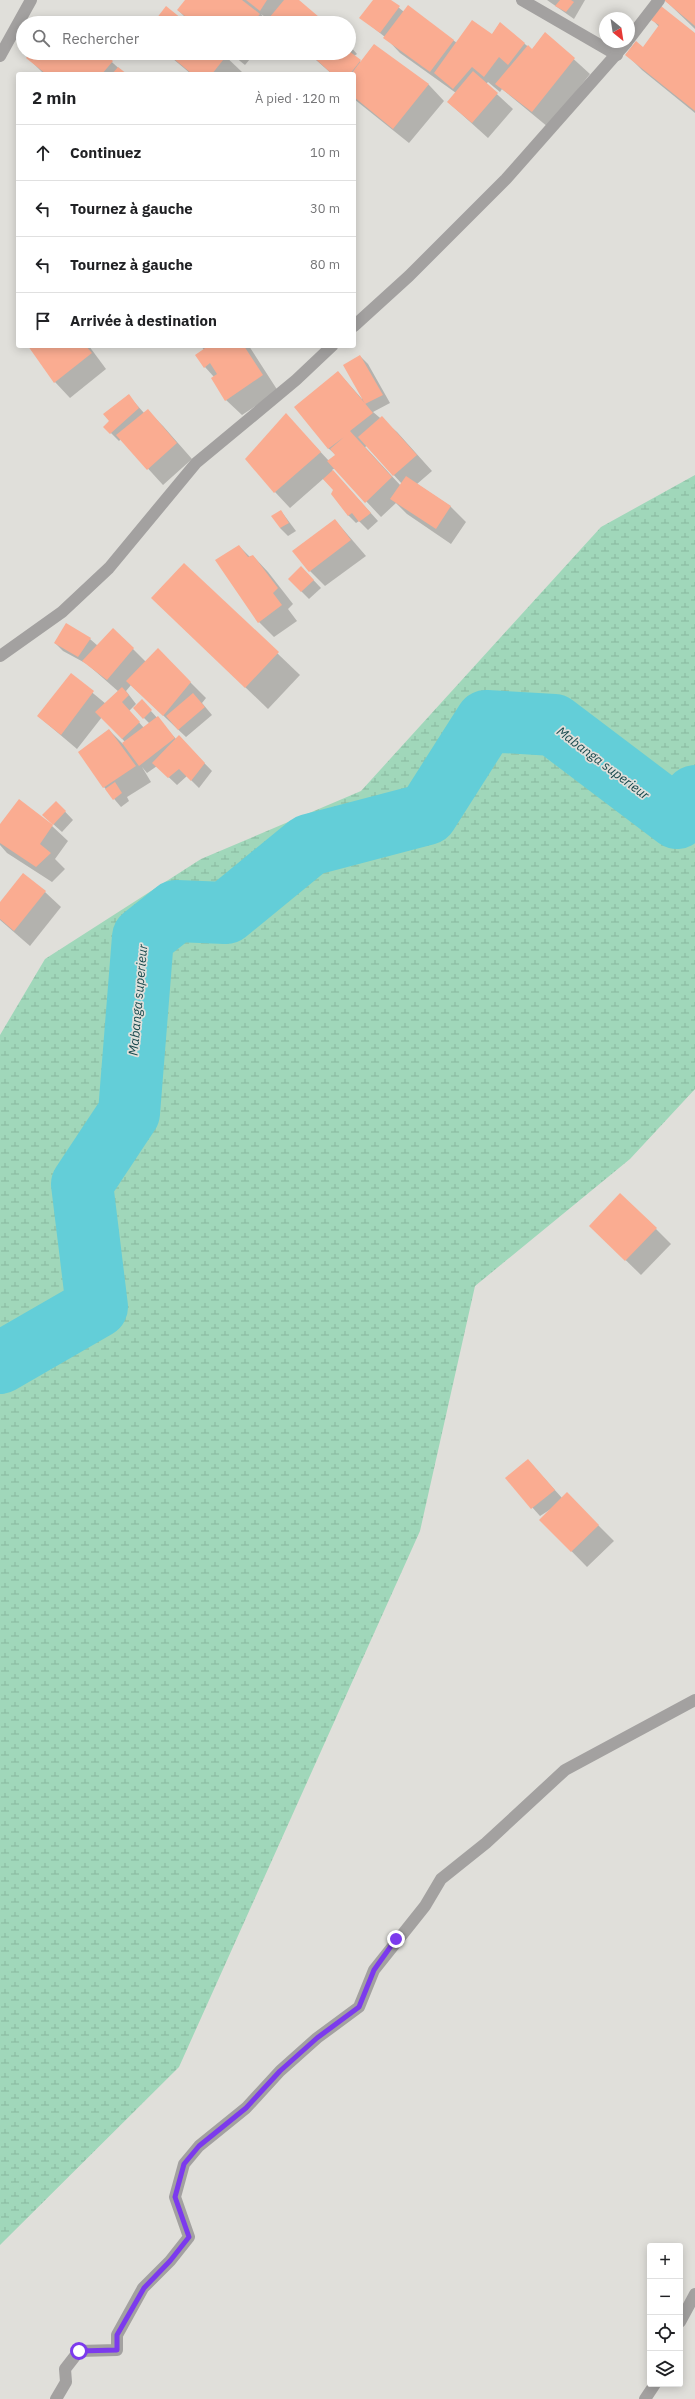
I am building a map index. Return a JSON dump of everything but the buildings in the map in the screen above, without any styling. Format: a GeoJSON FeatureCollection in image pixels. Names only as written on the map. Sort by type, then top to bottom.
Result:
{"type":"FeatureCollection","features":[{"type":"Feature","properties":{"kind":"street"},"geometry":{"type":"LineString","coordinates":[[22,16],[31,0]]}},
{"type":"Feature","properties":{"kind":"street"},"geometry":{"type":"LineString","coordinates":[[522,0],[617,54]]}},
{"type":"Feature","properties":{"kind":"street"},"geometry":{"type":"LineString","coordinates":[[635,31],[659,0]]}},
{"type":"Feature","properties":{"kind":"street"},"geometry":{"type":"LineString","coordinates":[[0,56],[16,27]]}},
{"type":"Feature","properties":{"kind":"street"},"geometry":{"type":"LineString","coordinates":[[356,324],[409,276],[506,180],[622,48]]}},
{"type":"Feature","properties":{"kind":"street"},"geometry":{"type":"LineString","coordinates":[[0,656],[68,607],[109,568],[196,463],[296,380],[330,348]]}},
{"type":"Feature","properties":{"kind":"street"},"geometry":{"type":"LineString","coordinates":[[56,2399],[66,2382],[65,2369],[79,2351],[117,2350],[117,2335],[144,2288],[170,2261],[189,2237],[175,2197],[184,2164],[199,2146],[246,2108],[280,2071],[317,2038],[359,2007],[374,1970],[425,1906],[441,1879],[486,1843],[565,1770],[695,1700]]}},
{"type":"Feature","properties":{"kind":"street"},"geometry":{"type":"LineString","coordinates":[[683,2316],[695,2294]]}},
{"type":"Feature","properties":{"kind":"street"},"geometry":{"type":"LineString","coordinates":[[645,2399],[653,2387]]}},
{"type":"Feature","properties":{"kind":"green space"},"geometry":{"type":"Polygon","coordinates":[[[695,475],[695,1089],[630,1159],[475,1286],[420,1531],[179,2067],[0,2245],[0,1035],[45,959],[201,859],[361,791],[601,527],[695,475]]]}},
{"type":"Feature","properties":{"kind":"waterway","name":"Mabanga superieur"},"geometry":{"type":"LineString","coordinates":[[0,1363],[97,1307],[82,1184],[129,1113],[143,937],[176,911],[226,913],[309,845],[427,814],[486,721],[554,725],[677,818],[695,796]]}},
{"type":"Feature","properties":{"kind":"route"},"geometry":{"type":"LineString","coordinates":[[79,2351],[117,2350],[117,2335],[144,2288],[170,2261],[189,2237],[184,2219],[175,2197],[184,2164],[199,2146],[246,2108],[280,2071],[317,2038],[359,2007],[374,1970],[396,1939]]}}]}
